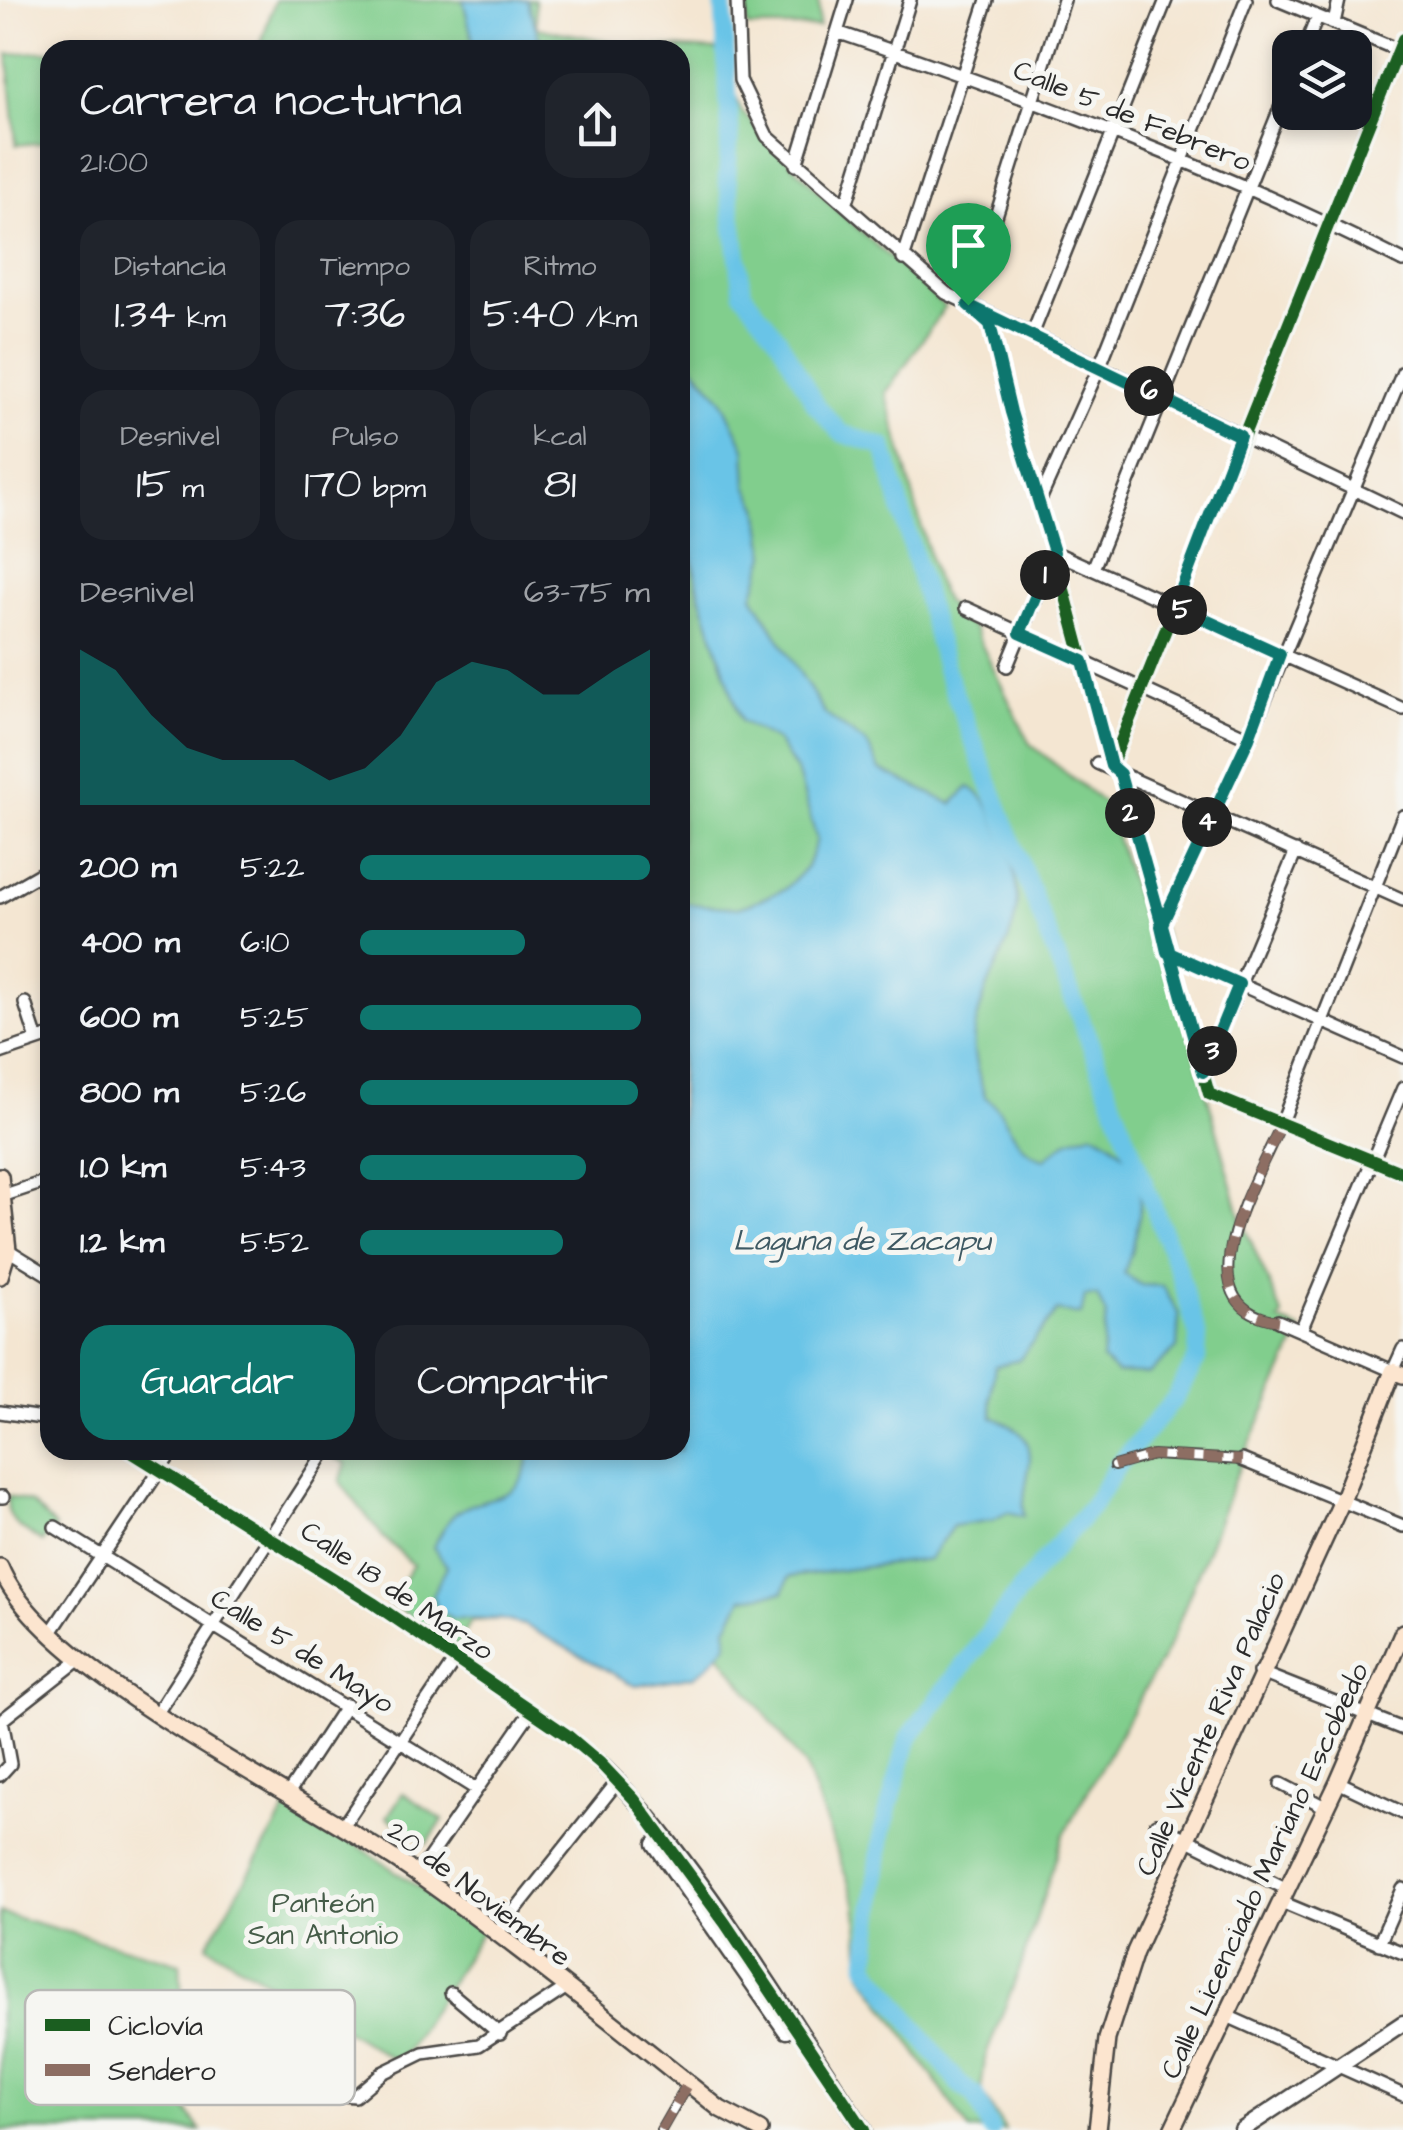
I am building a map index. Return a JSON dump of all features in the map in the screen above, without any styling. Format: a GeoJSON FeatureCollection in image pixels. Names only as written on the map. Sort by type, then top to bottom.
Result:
{"type":"FeatureCollection","features":[{"type":"Feature","properties":{"kind":"main road"},"geometry":{"type":"LineString","coordinates":[[0,1176],[8,1250],[0,1276]]}},
{"type":"Feature","properties":{"kind":"main road","name":"Calle Vicente Riva Palacio"},"geometry":{"type":"LineString","coordinates":[[1097,2130],[1107,2039],[1119,1998],[1185,1839],[1398,1373]]}},
{"type":"Feature","properties":{"kind":"main road","name":"20 de Noviembre"},"geometry":{"type":"LineString","coordinates":[[0,1567],[9,1590],[25,1612],[81,1658],[157,1713],[418,1874],[720,2108],[760,2130]]}},
{"type":"Feature","properties":{"kind":"main road","name":"Calle Licenciado Mariano Escobedo"},"geometry":{"type":"LineString","coordinates":[[1172,2130],[1338,1782],[1403,1632]]}},
{"type":"Feature","properties":{"kind":"street"},"geometry":{"type":"LineString","coordinates":[[737,0],[740,80],[754,116],[796,165],[903,259],[997,323],[1032,335],[1403,513]]}},
{"type":"Feature","properties":{"kind":"street"},"geometry":{"type":"LineString","coordinates":[[796,165],[847,0]]}},
{"type":"Feature","properties":{"kind":"street"},"geometry":{"type":"LineString","coordinates":[[846,205],[910,0]]}},
{"type":"Feature","properties":{"kind":"street"},"geometry":{"type":"LineString","coordinates":[[903,259],[987,0]]}},
{"type":"Feature","properties":{"kind":"street"},"geometry":{"type":"LineString","coordinates":[[968,305],[1064,0]]}},
{"type":"Feature","properties":{"kind":"street"},"geometry":{"type":"LineString","coordinates":[[1032,335],[1166,0]]}},
{"type":"Feature","properties":{"kind":"street"},"geometry":{"type":"LineString","coordinates":[[1039,502],[1099,368],[1246,0]]}},
{"type":"Feature","properties":{"kind":"street"},"geometry":{"type":"LineString","coordinates":[[1116,770],[1141,690],[1240,436],[1402,47],[1278,0]]}},
{"type":"Feature","properties":{"kind":"street"},"geometry":{"type":"LineString","coordinates":[[1334,24],[1338,0]]}},
{"type":"Feature","properties":{"kind":"street"},"geometry":{"type":"LineString","coordinates":[[1312,30],[1317,16]]}},
{"type":"Feature","properties":{"kind":"street","name":"Calle 5 de Febrero"},"geometry":{"type":"LineString","coordinates":[[837,32],[1113,131],[1327,223],[1403,261]]}},
{"type":"Feature","properties":{"kind":"street"},"geometry":{"type":"LineString","coordinates":[[1093,569],[1272,128]]}},
{"type":"Feature","properties":{"kind":"street"},"geometry":{"type":"LineString","coordinates":[[997,323],[1011,412],[1209,1094],[1403,1173]]}},
{"type":"Feature","properties":{"kind":"street"},"geometry":{"type":"LineString","coordinates":[[1161,926],[1249,738],[1280,654],[1403,372]]}},
{"type":"Feature","properties":{"kind":"street"},"geometry":{"type":"LineString","coordinates":[[1054,552],[1403,709]]}},
{"type":"Feature","properties":{"kind":"street"},"geometry":{"type":"LineString","coordinates":[[1008,666],[1054,552]]}},
{"type":"Feature","properties":{"kind":"street"},"geometry":{"type":"LineString","coordinates":[[966,608],[1249,738]]}},
{"type":"Feature","properties":{"kind":"street"},"geometry":{"type":"LineString","coordinates":[[1097,763],[1403,900]]}},
{"type":"Feature","properties":{"kind":"street"},"geometry":{"type":"LineString","coordinates":[[1398,1373],[1302,1330],[1260,1318],[1239,1304],[1226,1272],[1235,1235],[1403,816]]}},
{"type":"Feature","properties":{"kind":"street"},"geometry":{"type":"LineString","coordinates":[[1203,1072],[1296,851]]}},
{"type":"Feature","properties":{"kind":"street"},"geometry":{"type":"LineString","coordinates":[[0,898],[40,874]]}},
{"type":"Feature","properties":{"kind":"street"},"geometry":{"type":"LineString","coordinates":[[1167,952],[1403,1057]]}},
{"type":"Feature","properties":{"kind":"street"},"geometry":{"type":"LineString","coordinates":[[25,1004],[40,1031]]}},
{"type":"Feature","properties":{"kind":"street"},"geometry":{"type":"LineString","coordinates":[[0,1053],[40,1039]]}},
{"type":"Feature","properties":{"kind":"street"},"geometry":{"type":"LineString","coordinates":[[1302,1330],[1403,1088]]}},
{"type":"Feature","properties":{"kind":"street"},"geometry":{"type":"LineString","coordinates":[[5,1195],[40,1183]]}},
{"type":"Feature","properties":{"kind":"street"},"geometry":{"type":"LineString","coordinates":[[8,1250],[40,1270]]}},
{"type":"Feature","properties":{"kind":"street","name":"Calle Vicente Riva Palacio"},"geometry":{"type":"LineString","coordinates":[[1398,1373],[1403,1348]]}},
{"type":"Feature","properties":{"kind":"street"},"geometry":{"type":"LineString","coordinates":[[0,1412],[40,1418]]}},
{"type":"Feature","properties":{"kind":"street"},"geometry":{"type":"LineString","coordinates":[[1119,1464],[1166,1455],[1242,1460],[1403,1526]]}},
{"type":"Feature","properties":{"kind":"street","name":"Calle 18 de Marzo"},"geometry":{"type":"LineString","coordinates":[[146,1460],[272,1537],[531,1711],[600,1763],[725,1922],[864,2130]]}},
{"type":"Feature","properties":{"kind":"street"},"geometry":{"type":"LineString","coordinates":[[50,1634],[165,1460]]}},
{"type":"Feature","properties":{"kind":"street"},"geometry":{"type":"LineString","coordinates":[[157,1713],[320,1460]]}},
{"type":"Feature","properties":{"kind":"street","name":"Calle 5 de Mayo"},"geometry":{"type":"LineString","coordinates":[[55,1527],[346,1704],[476,1789]]}},
{"type":"Feature","properties":{"kind":"street"},"geometry":{"type":"LineString","coordinates":[[0,1775],[10,1764],[2,1720],[81,1658]]}},
{"type":"Feature","properties":{"kind":"street"},"geometry":{"type":"LineString","coordinates":[[343,1826],[455,1660]]}},
{"type":"Feature","properties":{"kind":"street"},"geometry":{"type":"LineString","coordinates":[[1260,1672],[1403,1730]]}},
{"type":"Feature","properties":{"kind":"street"},"geometry":{"type":"LineString","coordinates":[[289,1792],[346,1704]]}},
{"type":"Feature","properties":{"kind":"street"},"geometry":{"type":"LineString","coordinates":[[418,1874],[531,1711]]}},
{"type":"Feature","properties":{"kind":"street"},"geometry":{"type":"LineString","coordinates":[[1338,1782],[1403,1814]]}},
{"type":"Feature","properties":{"kind":"street"},"geometry":{"type":"LineString","coordinates":[[496,1934],[616,1783]]}},
{"type":"Feature","properties":{"kind":"street","name":"Calle 18 de Marzo"},"geometry":{"type":"LineString","coordinates":[[616,1783],[855,2130]]}},
{"type":"Feature","properties":{"kind":"street"},"geometry":{"type":"LineString","coordinates":[[1280,1784],[1325,1806]]}},
{"type":"Feature","properties":{"kind":"street"},"geometry":{"type":"LineString","coordinates":[[1156,1824],[1284,1896],[1403,1953]]}},
{"type":"Feature","properties":{"kind":"street"},"geometry":{"type":"LineString","coordinates":[[1379,1944],[1403,1889]]}},
{"type":"Feature","properties":{"kind":"street"},"geometry":{"type":"LineString","coordinates":[[355,2096],[382,2072],[423,2053],[479,2044],[500,2034],[564,1989]]}},
{"type":"Feature","properties":{"kind":"street"},"geometry":{"type":"LineString","coordinates":[[451,1993],[500,2034]]}},
{"type":"Feature","properties":{"kind":"street"},"geometry":{"type":"LineString","coordinates":[[1227,2016],[1403,2095]]}},
{"type":"Feature","properties":{"kind":"street"},"geometry":{"type":"LineString","coordinates":[[1242,2130],[1403,2024]]}},
{"type":"Feature","properties":{"kind":"street"},"geometry":{"type":"LineString","coordinates":[[661,2130],[688,2083]]}},
{"type":"Feature","properties":{"kind":"green space"},"geometry":{"type":"Polygon","coordinates":[[[275,0],[535,0],[537,28],[603,40],[262,40],[275,0]]]}},
{"type":"Feature","properties":{"kind":"green space"},"geometry":{"type":"Polygon","coordinates":[[[747,0],[819,0],[819,27],[747,27],[747,0]]]}},
{"type":"Feature","properties":{"kind":"green space"},"geometry":{"type":"Polygon","coordinates":[[[690,48],[717,50],[742,112],[835,208],[945,307],[886,393],[935,577],[945,601],[974,629],[1030,744],[1105,804],[1143,918],[1150,932],[1161,926],[1241,1218],[1283,1316],[1279,1321],[1301,1330],[1239,1468],[1171,1642],[1063,1836],[1021,1966],[985,2058],[981,2091],[1005,2130],[969,2130],[862,1973],[856,1903],[805,1766],[719,1653],[694,1676],[636,1686],[524,1625],[500,1619],[471,1621],[458,1646],[388,1603],[413,1565],[383,1537],[340,1482],[346,1463],[340,1460],[690,1460],[690,48]]]}},
{"type":"Feature","properties":{"kind":"green space"},"geometry":{"type":"Polygon","coordinates":[[[40,52],[40,143],[16,145],[8,54],[40,52]]]}},
{"type":"Feature","properties":{"kind":"green space"},"geometry":{"type":"Polygon","coordinates":[[[8,1496],[31,1503],[55,1527],[51,1537],[46,1536],[43,1542],[16,1524],[7,1505],[8,1496]]]}},
{"type":"Feature","properties":{"kind":"green space"},"geometry":{"type":"Polygon","coordinates":[[[403,1793],[443,1820],[427,1844],[387,1817],[403,1793]]]}},
{"type":"Feature","properties":{"kind":"green space","name":"Panteón San Antonio"},"geometry":{"type":"Polygon","coordinates":[[[292,1800],[482,1931],[399,2063],[355,2036],[355,1990],[280,1990],[207,1945],[292,1800]]]}},
{"type":"Feature","properties":{"kind":"green space"},"geometry":{"type":"Polygon","coordinates":[[[0,1913],[180,1963],[181,1990],[25,1990],[25,2105],[187,2105],[201,2130],[0,2130],[0,1913]]]}},
{"type":"Feature","properties":{"kind":"water"},"geometry":{"type":"Polygon","coordinates":[[[463,0],[527,0],[540,40],[473,40],[463,0]]]}},
{"type":"Feature","properties":{"kind":"water","name":"Laguna de Zacapu"},"geometry":{"type":"Polygon","coordinates":[[[690,362],[721,398],[745,448],[747,486],[759,507],[766,555],[753,596],[825,714],[867,744],[880,770],[952,804],[969,787],[990,808],[1002,837],[1017,894],[1009,936],[982,1001],[975,1029],[974,1055],[985,1097],[1034,1155],[1045,1159],[1068,1140],[1093,1132],[1127,1158],[1136,1175],[1140,1212],[1124,1273],[1141,1285],[1163,1286],[1179,1315],[1177,1348],[1149,1374],[1117,1373],[1102,1360],[1106,1315],[1097,1296],[1085,1296],[1081,1315],[1057,1311],[1019,1360],[995,1366],[990,1400],[993,1417],[1012,1426],[1029,1447],[1024,1516],[1008,1512],[993,1520],[953,1526],[929,1559],[789,1577],[783,1592],[743,1598],[727,1627],[727,1644],[706,1668],[694,1676],[636,1686],[524,1625],[500,1619],[451,1618],[437,1607],[432,1595],[447,1566],[433,1547],[456,1513],[513,1490],[528,1460],[690,1460],[690,904],[738,908],[784,890],[807,867],[817,840],[798,774],[777,741],[741,721],[699,592],[690,547],[690,362]]]}},
{"type":"Feature","properties":{"kind":"waterway"},"geometry":{"type":"LineString","coordinates":[[723,0],[730,130],[727,177],[743,293],[778,338],[816,405],[841,433],[884,447],[946,671],[1178,1270],[1198,1336],[1197,1359],[1175,1398],[1116,1468],[1092,1506],[1034,1572],[908,1739],[882,1833],[867,1965],[959,2084],[975,2095],[991,2130]]}},
{"type":"Feature","properties":{"kind":"marked path"},"geometry":{"type":"LineString","coordinates":[[1278,1321],[1248,1310],[1232,1291],[1228,1266],[1244,1205],[1282,1122]]}},
{"type":"Feature","properties":{"kind":"marked path"},"geometry":{"type":"LineString","coordinates":[[1114,1466],[1153,1455],[1242,1460]]}},
{"type":"Feature","properties":{"kind":"marked path"},"geometry":{"type":"LineString","coordinates":[[661,2130],[688,2083]]}},
{"type":"Feature","properties":{"kind":"cycle path"},"geometry":{"type":"LineString","coordinates":[[1111,766],[1403,39]]}},
{"type":"Feature","properties":{"kind":"cycle path"},"geometry":{"type":"LineString","coordinates":[[968,305],[991,324],[1011,412],[1054,552],[1111,766],[1120,774],[1209,1094],[1403,1173]]}},
{"type":"Feature","properties":{"kind":"cycle path"},"geometry":{"type":"LineString","coordinates":[[144,1460],[373,1603],[567,1735],[600,1763],[634,1799],[725,1923],[864,2130]]}},
{"type":"Feature","properties":{"kind":"route"},"geometry":{"type":"LineString","coordinates":[[968,305],[990,324],[1011,412],[1054,552],[1020,633],[1083,661],[1111,766],[1120,774],[1167,952],[1203,1072],[1239,984],[1167,952],[1161,926],[1249,738],[1280,654],[1175,606],[1240,436],[968,305]]}}]}
